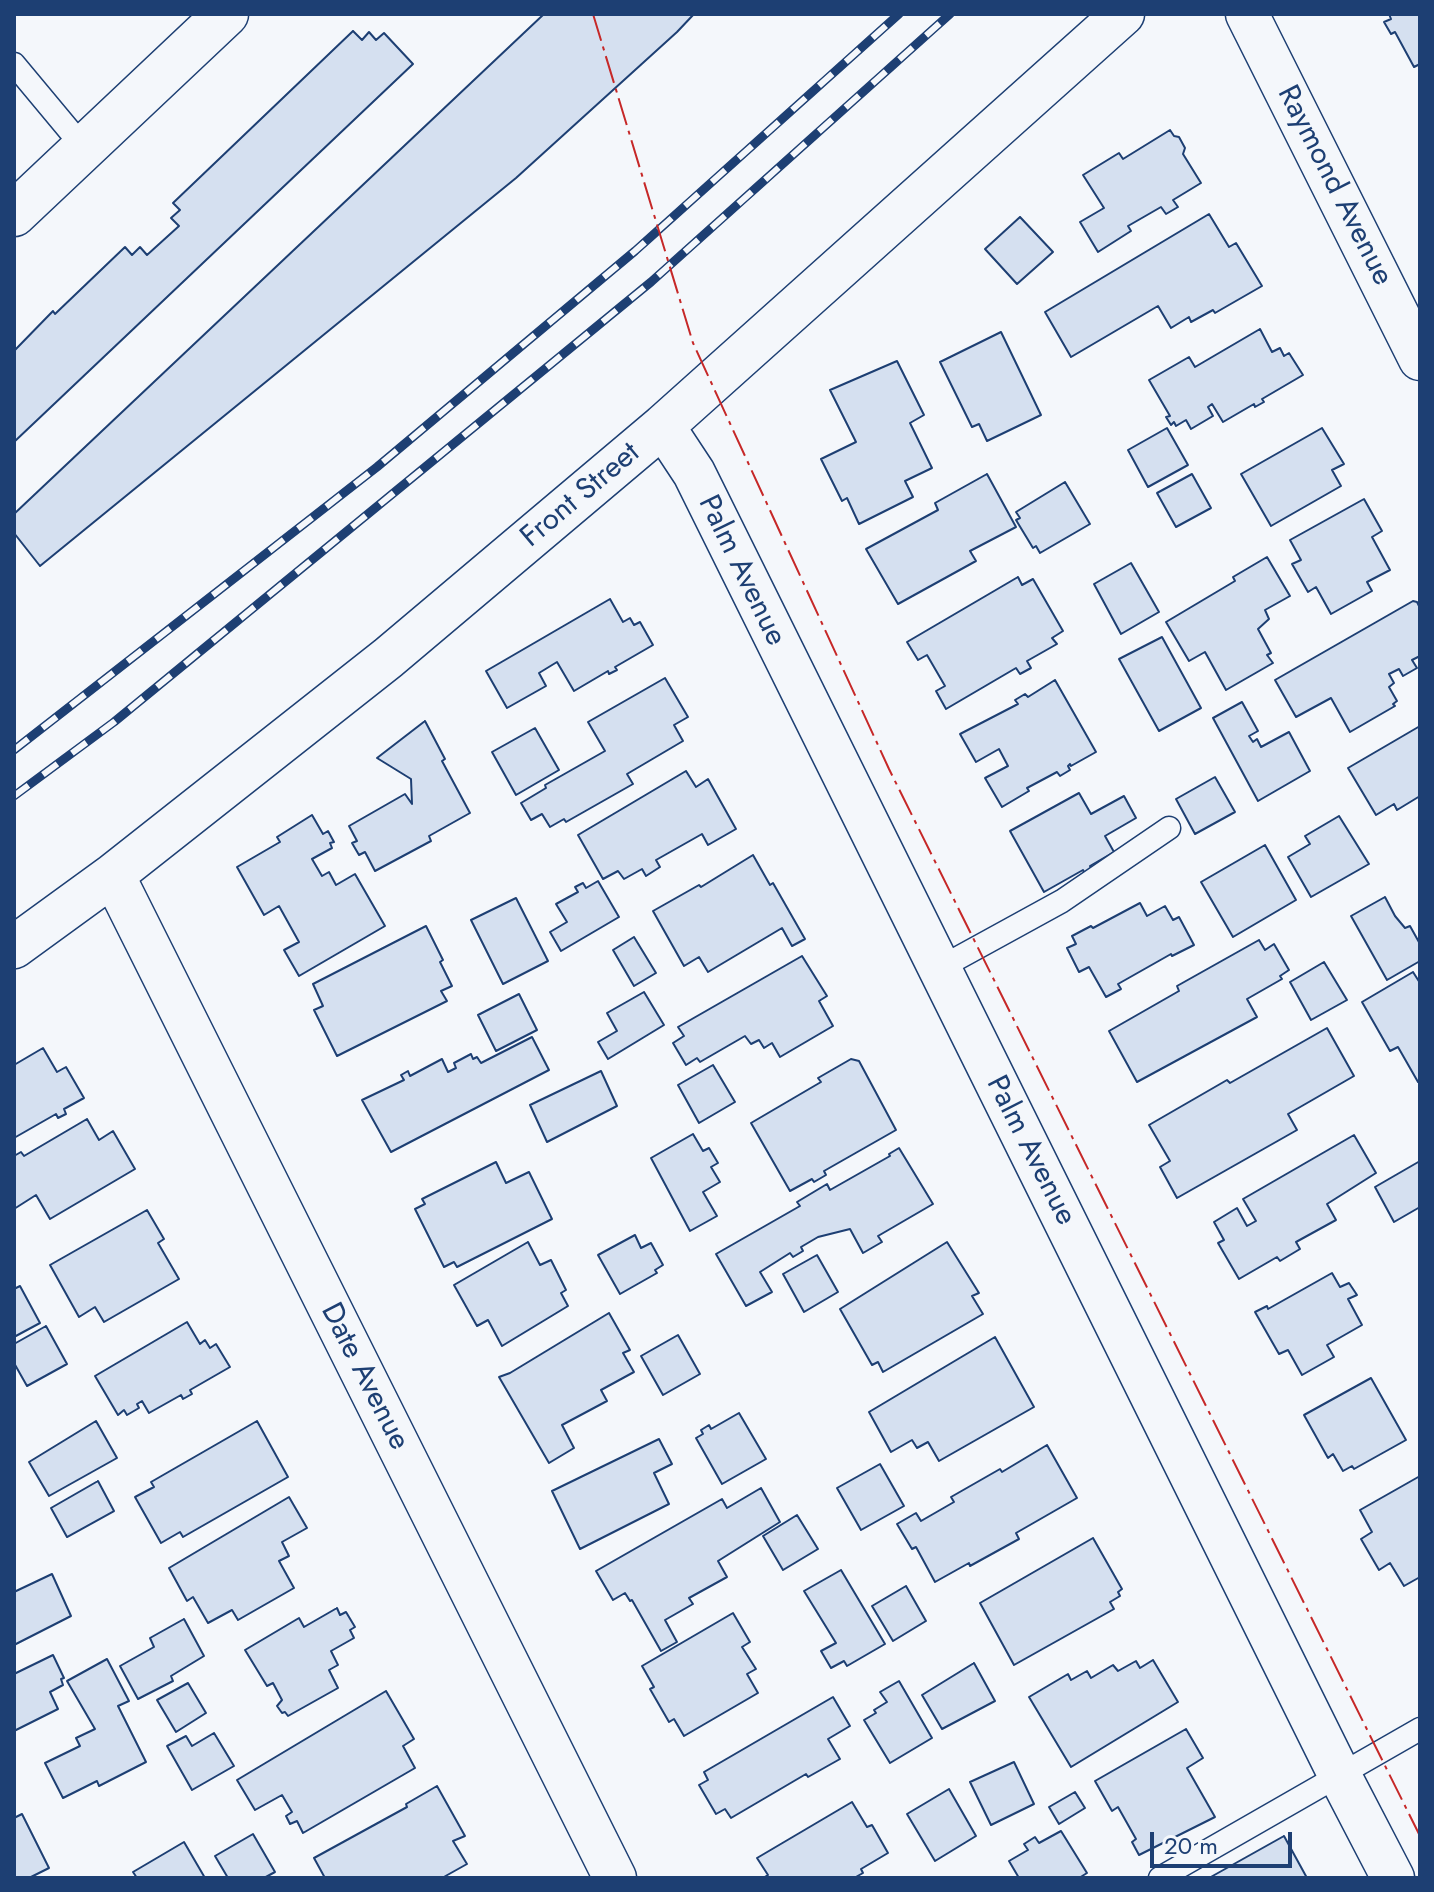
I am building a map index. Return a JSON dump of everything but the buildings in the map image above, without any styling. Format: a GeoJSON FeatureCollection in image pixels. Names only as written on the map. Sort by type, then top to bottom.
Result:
{"type":"FeatureCollection","features":[{"type":"Feature","properties":{"kind":"main road"},"geometry":{"type":"LineString","coordinates":[[14,214],[226,14]]}},
{"type":"Feature","properties":{"kind":"street","name":"Front Street"},"geometry":{"type":"LineString","coordinates":[[14,947],[113,875],[388,658],[663,426],[1123,14]]}},
{"type":"Feature","properties":{"kind":"street","name":"Raymond Avenue"},"geometry":{"type":"LineString","coordinates":[[1247,14],[1420,359]]}},
{"type":"Feature","properties":{"kind":"street","name":"Palm Avenue"},"geometry":{"type":"LineString","coordinates":[[663,426],[694,473],[938,969],[1393,1878]]}},
{"type":"Feature","properties":{"kind":"street","name":"Date Avenue"},"geometry":{"type":"LineString","coordinates":[[113,875],[615,1878]]}},
{"type":"Feature","properties":{"kind":"lane"},"geometry":{"type":"LineString","coordinates":[[14,64],[84,148]]}},
{"type":"Feature","properties":{"kind":"lane"},"geometry":{"type":"LineString","coordinates":[[938,969],[1062,901],[1169,828]]}},
{"type":"Feature","properties":{"kind":"lane"},"geometry":{"type":"LineString","coordinates":[[1160,1878],[1420,1729]]}},
{"type":"Feature","properties":{"kind":"railway"},"geometry":{"type":"LineString","coordinates":[[14,750],[377,467],[635,251],[899,14]]}},
{"type":"Feature","properties":{"kind":"railway"},"geometry":{"type":"LineString","coordinates":[[14,796],[114,722],[651,282],[950,14]]}},
{"type":"Feature","properties":{"kind":"power"},"geometry":{"type":"LineString","coordinates":[[593,14],[693,343],[889,769],[1420,1836]]}}]}
